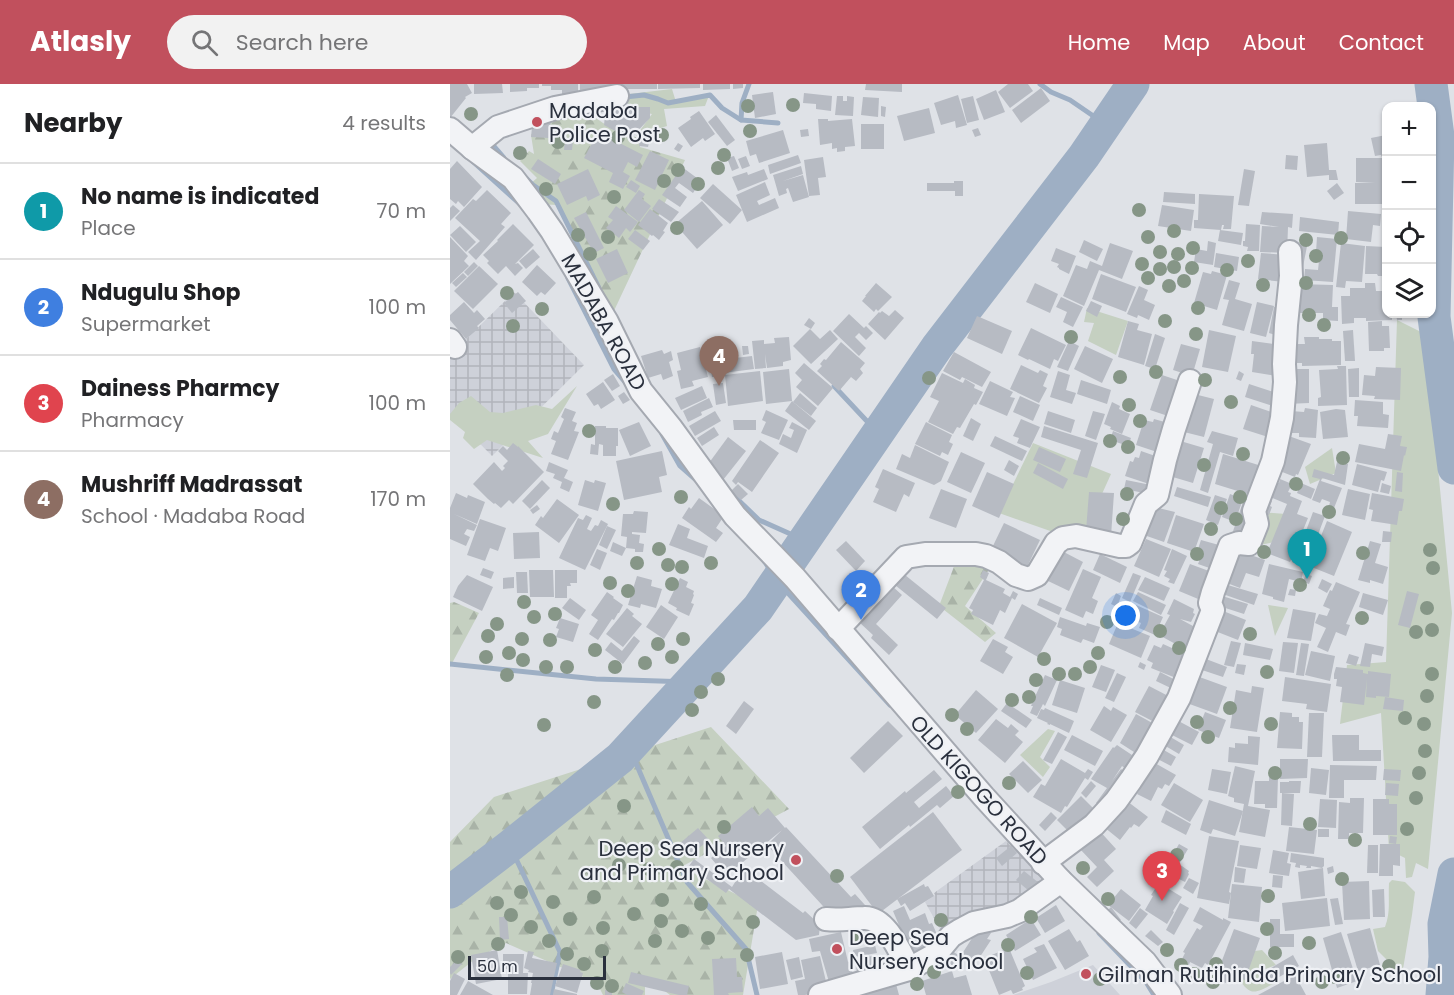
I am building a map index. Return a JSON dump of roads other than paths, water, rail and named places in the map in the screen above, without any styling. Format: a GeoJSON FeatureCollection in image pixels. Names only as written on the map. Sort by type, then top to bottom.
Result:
{"type":"FeatureCollection","features":[{"type":"Feature","properties":{"kind":"street"},"geometry":{"type":"LineString","coordinates":[[472,148],[498,127],[555,108],[617,96]]}},
{"type":"Feature","properties":{"kind":"street","name":"MADABA ROAD"},"geometry":{"type":"LineString","coordinates":[[450,129],[513,178],[547,225],[607,322],[641,391],[735,516],[795,578]]}},
{"type":"Feature","properties":{"kind":"street"},"geometry":{"type":"LineString","coordinates":[[1043,862],[1094,825],[1116,801],[1136,772],[1179,698],[1207,628],[1213,610],[1210,603],[1213,592],[1230,546],[1239,543],[1249,544],[1251,541],[1257,524],[1254,511],[1273,461],[1282,418],[1286,325],[1291,276],[1290,252]]}},
{"type":"Feature","properties":{"kind":"street"},"geometry":{"type":"LineString","coordinates":[[838,628],[906,557],[925,554],[976,554],[993,559],[1016,575],[1028,579],[1037,575],[1056,543],[1063,538],[1076,536],[1126,546],[1130,543],[1146,504],[1157,495],[1165,460],[1190,381]]}},
{"type":"Feature","properties":{"kind":"street","name":"OLD KIGOGO ROAD"},"geometry":{"type":"LineString","coordinates":[[795,578],[984,797],[1060,880],[1145,962],[1170,995]]}},
{"type":"Feature","properties":{"kind":"street"},"geometry":{"type":"LineString","coordinates":[[820,995],[909,969],[936,954],[951,936],[959,931],[974,923],[1019,911],[1060,880]]}},
{"type":"Feature","properties":{"kind":"street"},"geometry":{"type":"LineString","coordinates":[[826,919],[841,921],[866,918],[875,920],[886,929],[909,969]]}},
{"type":"Feature","properties":{"kind":"waterway"},"geometry":{"type":"LineString","coordinates":[[741,120],[742,103],[749,84]]}},
{"type":"Feature","properties":{"kind":"waterway"},"geometry":{"type":"LineString","coordinates":[[1040,84],[1051,92],[1070,100],[1105,124]]}},
{"type":"Feature","properties":{"kind":"waterway"},"geometry":{"type":"LineString","coordinates":[[450,892],[620,758],[758,608],[937,347],[1084,156],[1133,84]]}},
{"type":"Feature","properties":{"kind":"waterway"},"geometry":{"type":"LineString","coordinates":[[1431,84],[1438,136],[1434,317],[1454,468]]}},
{"type":"Feature","properties":{"kind":"waterway"},"geometry":{"type":"LineString","coordinates":[[625,97],[644,95],[668,103],[710,95],[722,108],[741,120],[778,123]]}},
{"type":"Feature","properties":{"kind":"waterway"},"geometry":{"type":"LineString","coordinates":[[491,143],[504,158]]}},
{"type":"Feature","properties":{"kind":"waterway"},"geometry":{"type":"LineString","coordinates":[[470,159],[521,205]]}},
{"type":"Feature","properties":{"kind":"waterway"},"geometry":{"type":"LineString","coordinates":[[524,176],[556,201],[599,288]]}},
{"type":"Feature","properties":{"kind":"waterway"},"geometry":{"type":"LineString","coordinates":[[568,278],[614,369],[626,383]]}},
{"type":"Feature","properties":{"kind":"waterway"},"geometry":{"type":"LineString","coordinates":[[834,386],[878,433]]}},
{"type":"Feature","properties":{"kind":"waterway"},"geometry":{"type":"LineString","coordinates":[[662,434],[680,466],[697,481]]}},
{"type":"Feature","properties":{"kind":"waterway"},"geometry":{"type":"LineString","coordinates":[[730,492],[759,520],[804,540]]}},
{"type":"Feature","properties":{"kind":"waterway"},"geometry":{"type":"LineString","coordinates":[[763,559],[777,581],[890,705]]}},
{"type":"Feature","properties":{"kind":"waterway"},"geometry":{"type":"LineString","coordinates":[[450,664],[596,679],[690,682]]}},
{"type":"Feature","properties":{"kind":"waterway"},"geometry":{"type":"LineString","coordinates":[[629,747],[687,882],[746,949],[757,995]]}},
{"type":"Feature","properties":{"kind":"waterway"},"geometry":{"type":"LineString","coordinates":[[510,846],[560,952],[551,995]]}},
{"type":"Feature","properties":{"kind":"waterway"},"geometry":{"type":"LineString","coordinates":[[1442,995],[1445,957],[1444,924],[1454,874]]}},
{"type":"Feature","properties":{"kind":"waterway"},"geometry":{"type":"LineString","coordinates":[[1099,933],[1146,982],[1154,995]]}},
{"type":"Feature","properties":{"kind":"place","name":"Madaba Police Post"},"geometry":{"type":"Point","coordinates":[537,122]}},
{"type":"Feature","properties":{"kind":"place","name":"Mushriff Madrassat"},"geometry":{"type":"Point","coordinates":[719,386]}},
{"type":"Feature","properties":{"kind":"place","name":"No name is indicated"},"geometry":{"type":"Point","coordinates":[1307,579]}},
{"type":"Feature","properties":{"kind":"place","name":"Ndugulu Shop"},"geometry":{"type":"Point","coordinates":[861,620]}},
{"type":"Feature","properties":{"kind":"place","name":"Deep Sea Nursery and Primary School"},"geometry":{"type":"Point","coordinates":[796,860]}},
{"type":"Feature","properties":{"kind":"place","name":"Dainess Pharmcy"},"geometry":{"type":"Point","coordinates":[1162,901]}},
{"type":"Feature","properties":{"kind":"place","name":"Deep Sea Nursery school"},"geometry":{"type":"Point","coordinates":[837,949]}},
{"type":"Feature","properties":{"kind":"place","name":"Gilman Rutihinda Primary School"},"geometry":{"type":"Point","coordinates":[1086,974]}}]}
